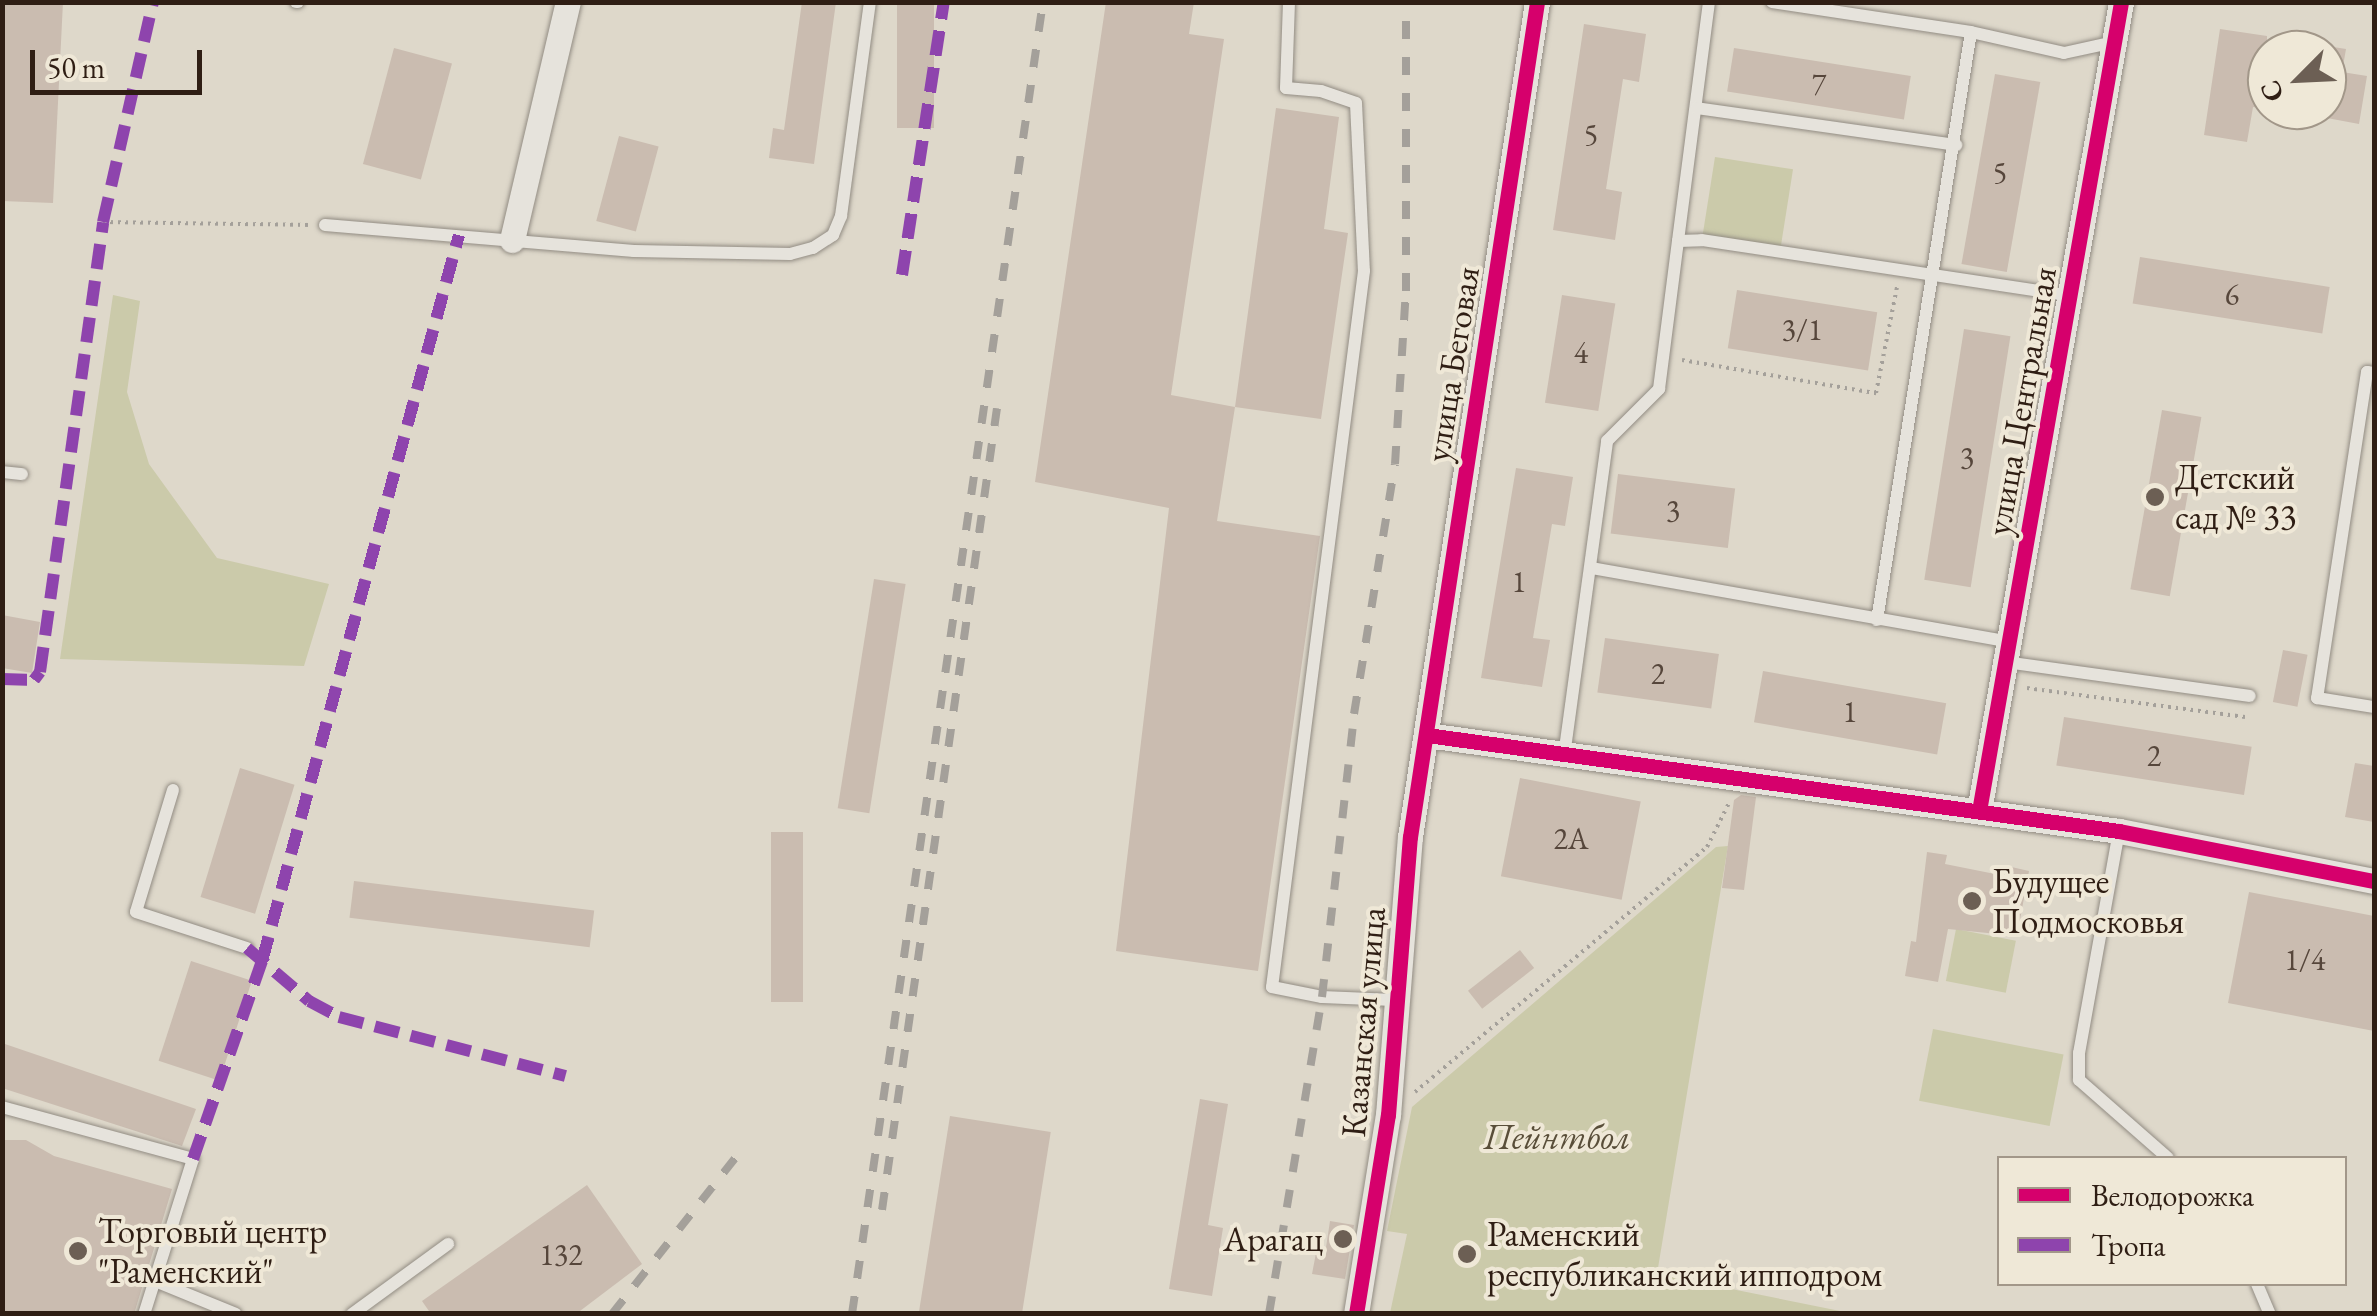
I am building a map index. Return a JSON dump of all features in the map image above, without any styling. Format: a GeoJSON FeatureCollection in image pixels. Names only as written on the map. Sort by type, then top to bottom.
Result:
{"type":"FeatureCollection","features":[{"type":"Feature","properties":{"kind":"street"},"geometry":{"type":"LineString","coordinates":[[512,240],[568,2]]}},
{"type":"Feature","properties":{"kind":"street","name":"улица Беговая"},"geometry":{"type":"LineString","coordinates":[[1427,735],[1537,2]]}},
{"type":"Feature","properties":{"kind":"street","name":"улица Центральная"},"geometry":{"type":"LineString","coordinates":[[1979,810],[2121,2]]}},
{"type":"Feature","properties":{"kind":"street"},"geometry":{"type":"LineString","coordinates":[[1427,735],[2119,831],[2374,881]]}},
{"type":"Feature","properties":{"kind":"street","name":"Казанская улица"},"geometry":{"type":"LineString","coordinates":[[1356,1314],[1388,1115],[1394,1000],[1410,838],[1427,735]]}},
{"type":"Feature","properties":{"kind":"lane"},"geometry":{"type":"LineString","coordinates":[[325,226],[634,251],[790,254],[823,242],[833,234],[841,216],[870,2]]}},
{"type":"Feature","properties":{"kind":"lane"},"geometry":{"type":"LineString","coordinates":[[1289,2],[1286,88],[1321,91],[1356,103],[1364,271],[1272,986],[1322,997],[1394,1000]]}},
{"type":"Feature","properties":{"kind":"lane"},"geometry":{"type":"LineString","coordinates":[[1564,756],[1607,441],[1660,389],[1709,2]]}},
{"type":"Feature","properties":{"kind":"lane"},"geometry":{"type":"LineString","coordinates":[[1772,2],[1821,6],[1971,32],[2064,53],[2114,42]]}},
{"type":"Feature","properties":{"kind":"lane"},"geometry":{"type":"LineString","coordinates":[[1877,620],[1971,32]]}},
{"type":"Feature","properties":{"kind":"lane"},"geometry":{"type":"LineString","coordinates":[[1696,108],[1956,144]]}},
{"type":"Feature","properties":{"kind":"lane"},"geometry":{"type":"LineString","coordinates":[[1678,240],[1702,240],[2071,296]]}},
{"type":"Feature","properties":{"kind":"lane"},"geometry":{"type":"LineString","coordinates":[[2374,373],[2366,372],[2317,698],[2374,707]]}},
{"type":"Feature","properties":{"kind":"lane"},"geometry":{"type":"LineString","coordinates":[[2,472],[22,474]]}},
{"type":"Feature","properties":{"kind":"lane"},"geometry":{"type":"LineString","coordinates":[[1590,568],[1877,620],[2007,652],[2250,696]]}},
{"type":"Feature","properties":{"kind":"lane"},"geometry":{"type":"LineString","coordinates":[[173,790],[136,912],[246,948]]}},
{"type":"Feature","properties":{"kind":"lane"},"geometry":{"type":"LineString","coordinates":[[2119,831],[2079,1054],[2080,1080],[2166,1156]]}},
{"type":"Feature","properties":{"kind":"lane"},"geometry":{"type":"LineString","coordinates":[[2,1107],[193,1159],[144,1314]]}},
{"type":"Feature","properties":{"kind":"lane"},"geometry":{"type":"LineString","coordinates":[[352,1314],[448,1244]]}},
{"type":"Feature","properties":{"kind":"lane"},"geometry":{"type":"LineString","coordinates":[[155,1281],[236,1314]]}},
{"type":"Feature","properties":{"kind":"lane"},"geometry":{"type":"LineString","coordinates":[[2258,1286],[2270,1314]]}},
{"type":"Feature","properties":{"kind":"path"},"geometry":{"type":"LineString","coordinates":[[103,222],[325,226]]}},
{"type":"Feature","properties":{"kind":"path"},"geometry":{"type":"LineString","coordinates":[[1662,374],[1685,358],[1876,393],[1900,270]]}},
{"type":"Feature","properties":{"kind":"path"},"geometry":{"type":"LineString","coordinates":[[2018,690],[2245,717]]}},
{"type":"Feature","properties":{"kind":"path"},"geometry":{"type":"LineString","coordinates":[[1388,1115],[1707,847],[1741,781]]}},
{"type":"Feature","properties":{"kind":"green space"},"geometry":{"type":"Polygon","coordinates":[[[1715,157],[1793,169],[1780,252],[1702,240],[1715,157]]]}},
{"type":"Feature","properties":{"kind":"green space"},"geometry":{"type":"Polygon","coordinates":[[[113,295],[140,301],[127,392],[149,464],[217,558],[329,584],[304,666],[60,659],[113,295]]]}},
{"type":"Feature","properties":{"kind":"green space","name":"Пейнтбол"},"geometry":{"type":"Polygon","coordinates":[[[1728,846],[1657,1274],[1850,1313],[1390,1313],[1407,1234],[1387,1231],[1412,1107],[1716,847],[1728,846]]]}},
{"type":"Feature","properties":{"kind":"green space"},"geometry":{"type":"Polygon","coordinates":[[[1956,929],[2016,941],[2006,993],[1946,981],[1956,929]]]}},
{"type":"Feature","properties":{"kind":"green space"},"geometry":{"type":"Polygon","coordinates":[[[1933,1029],[2064,1054],[2050,1126],[1919,1101],[1933,1029]]]}},
{"type":"Feature","properties":{"kind":"building"},"geometry":{"type":"Polygon","coordinates":[[[2,2],[63,2],[53,203],[2,201],[2,2]]]}},
{"type":"Feature","properties":{"kind":"building"},"geometry":{"type":"Polygon","coordinates":[[[802,2],[836,2],[814,164],[769,158],[773,128],[784,130],[802,2]]]}},
{"type":"Feature","properties":{"kind":"building"},"geometry":{"type":"Polygon","coordinates":[[[897,2],[934,2],[934,128],[897,128],[897,2]]]}},
{"type":"Feature","properties":{"kind":"building"},"geometry":{"type":"Polygon","coordinates":[[[1106,2],[1194,2],[1189,34],[1224,39],[1171,395],[1235,407],[1217,521],[1320,536],[1258,971],[1116,951],[1169,508],[1035,482],[1106,2]]]}},
{"type":"Feature","properties":{"kind":"building"},"geometry":{"type":"Polygon","coordinates":[[[1584,24],[1646,34],[1639,82],[1623,79],[1606,189],[1622,192],[1615,240],[1553,230],[1584,24]]]}},
{"type":"Feature","properties":{"kind":"building"},"geometry":{"type":"Polygon","coordinates":[[[2220,29],[2247,33],[2247,142],[2204,135],[2220,29]]]}},
{"type":"Feature","properties":{"kind":"building"},"geometry":{"type":"Polygon","coordinates":[[[394,48],[452,64],[421,179],[363,164],[394,48]]]}},
{"type":"Feature","properties":{"kind":"building"},"geometry":{"type":"Polygon","coordinates":[[[1734,48],[1911,76],[1904,119],[1727,91],[1734,48]]]}},
{"type":"Feature","properties":{"kind":"building"},"geometry":{"type":"Polygon","coordinates":[[[2347,73],[2367,76],[2359,124],[2347,122],[2347,73]]]}},
{"type":"Feature","properties":{"kind":"building"},"geometry":{"type":"Polygon","coordinates":[[[1995,74],[2040,82],[2007,272],[1961,264],[1995,74]]]}},
{"type":"Feature","properties":{"kind":"building"},"geometry":{"type":"Polygon","coordinates":[[[1276,108],[1339,117],[1324,229],[1348,233],[1321,419],[1235,407],[1276,108]]]}},
{"type":"Feature","properties":{"kind":"building"},"geometry":{"type":"Polygon","coordinates":[[[619,136],[659,147],[636,232],[596,221],[619,136]]]}},
{"type":"Feature","properties":{"kind":"building"},"geometry":{"type":"Polygon","coordinates":[[[2140,257],[2330,287],[2322,333],[2133,303],[2140,257]]]}},
{"type":"Feature","properties":{"kind":"building"},"geometry":{"type":"Polygon","coordinates":[[[1737,290],[1877,312],[1868,370],[1728,348],[1737,290]]]}},
{"type":"Feature","properties":{"kind":"building"},"geometry":{"type":"Polygon","coordinates":[[[1562,295],[1615,303],[1598,411],[1545,403],[1562,295]]]}},
{"type":"Feature","properties":{"kind":"building"},"geometry":{"type":"Polygon","coordinates":[[[1964,329],[2010,336],[1971,587],[1924,580],[1964,329]]]}},
{"type":"Feature","properties":{"kind":"building"},"geometry":{"type":"Polygon","coordinates":[[[2162,410],[2201,417],[2170,596],[2130,589],[2162,410]]]}},
{"type":"Feature","properties":{"kind":"building"},"geometry":{"type":"Polygon","coordinates":[[[1516,468],[1573,477],[1565,526],[1552,524],[1533,638],[1550,640],[1542,687],[1481,678],[1516,468]]]}},
{"type":"Feature","properties":{"kind":"building"},"geometry":{"type":"Polygon","coordinates":[[[1618,474],[1735,488],[1728,548],[1611,534],[1618,474]]]}},
{"type":"Feature","properties":{"kind":"building"},"geometry":{"type":"Polygon","coordinates":[[[874,579],[906,584],[869,813],[838,808],[874,579]]]}},
{"type":"Feature","properties":{"kind":"building"},"geometry":{"type":"Polygon","coordinates":[[[2,615],[40,622],[32,673],[2,668],[2,615]]]}},
{"type":"Feature","properties":{"kind":"building"},"geometry":{"type":"Polygon","coordinates":[[[1605,638],[1719,654],[1711,708],[1597,692],[1605,638]]]}},
{"type":"Feature","properties":{"kind":"building"},"geometry":{"type":"Polygon","coordinates":[[[2283,650],[2308,655],[2297,707],[2273,702],[2283,650]]]}},
{"type":"Feature","properties":{"kind":"building"},"geometry":{"type":"Polygon","coordinates":[[[1763,671],[1946,703],[1937,755],[1754,722],[1763,671]]]}},
{"type":"Feature","properties":{"kind":"building"},"geometry":{"type":"Polygon","coordinates":[[[2064,717],[2252,747],[2244,795],[2056,765],[2064,717]]]}},
{"type":"Feature","properties":{"kind":"building"},"geometry":{"type":"Polygon","coordinates":[[[2355,763],[2374,766],[2374,822],[2345,817],[2355,763]]]}},
{"type":"Feature","properties":{"kind":"building"},"geometry":{"type":"Polygon","coordinates":[[[240,768],[295,785],[255,914],[201,897],[240,768]]]}},
{"type":"Feature","properties":{"kind":"building"},"geometry":{"type":"Polygon","coordinates":[[[1520,778],[1641,801],[1622,900],[1501,876],[1520,778]]]}},
{"type":"Feature","properties":{"kind":"building"},"geometry":{"type":"Polygon","coordinates":[[[1741,795],[1756,797],[1744,890],[1722,888],[1734,800],[1741,795]]]}},
{"type":"Feature","properties":{"kind":"building"},"geometry":{"type":"Polygon","coordinates":[[[771,832],[803,832],[803,1002],[771,1002],[771,832]]]}},
{"type":"Feature","properties":{"kind":"building","name":"Будущее Подмосковья"},"geometry":{"type":"Polygon","coordinates":[[[1927,852],[1947,855],[1945,864],[2005,876],[2007,866],[2029,871],[2017,936],[1948,929],[1938,982],[1905,976],[1911,941],[1916,942],[1927,852]]]}},
{"type":"Feature","properties":{"kind":"building"},"geometry":{"type":"Polygon","coordinates":[[[354,881],[594,910],[590,947],[349,918],[354,881]]]}},
{"type":"Feature","properties":{"kind":"building"},"geometry":{"type":"Polygon","coordinates":[[[2249,892],[2374,916],[2374,1031],[2228,1003],[2249,892]]]}},
{"type":"Feature","properties":{"kind":"building"},"geometry":{"type":"Polygon","coordinates":[[[1520,950],[1534,968],[1482,1009],[1468,991],[1520,950]]]}},
{"type":"Feature","properties":{"kind":"building"},"geometry":{"type":"Polygon","coordinates":[[[191,961],[252,981],[219,1081],[159,1061],[191,961]]]}},
{"type":"Feature","properties":{"kind":"building"},"geometry":{"type":"Polygon","coordinates":[[[2,1043],[196,1109],[182,1146],[2,1088],[2,1043]]]}},
{"type":"Feature","properties":{"kind":"building"},"geometry":{"type":"Polygon","coordinates":[[[1200,1099],[1228,1104],[1208,1225],[1223,1228],[1212,1296],[1169,1289],[1200,1099]]]}},
{"type":"Feature","properties":{"kind":"building"},"geometry":{"type":"Polygon","coordinates":[[[950,1116],[1051,1132],[1022,1314],[919,1314],[950,1116]]]}},
{"type":"Feature","properties":{"kind":"building","name":"Торговый центр \"Раменский\""},"geometry":{"type":"Polygon","coordinates":[[[2,1140],[26,1140],[54,1156],[172,1189],[134,1314],[2,1314],[2,1140]]]}},
{"type":"Feature","properties":{"kind":"building"},"geometry":{"type":"Polygon","coordinates":[[[587,1185],[642,1264],[576,1314],[431,1314],[422,1301],[587,1185]]]}},
{"type":"Feature","properties":{"kind":"building","name":"Арагац"},"geometry":{"type":"Polygon","coordinates":[[[1330,1221],[1354,1225],[1345,1279],[1312,1274],[1316,1253],[1325,1254],[1330,1221]]]}},
{"type":"Feature","properties":{"kind":"railway"},"geometry":{"type":"LineString","coordinates":[[852,1314],[1043,2]]}},
{"type":"Feature","properties":{"kind":"railway"},"geometry":{"type":"LineString","coordinates":[[1269,1314],[1322,997],[1354,714],[1395,464],[1406,291],[1406,2]]}},
{"type":"Feature","properties":{"kind":"railway"},"geometry":{"type":"LineString","coordinates":[[882,1210],[997,408]]}},
{"type":"Feature","properties":{"kind":"railway"},"geometry":{"type":"LineString","coordinates":[[612,1314],[737,1156]]}},
{"type":"Feature","properties":{"kind":"marked path"},"geometry":{"type":"LineString","coordinates":[[2,679],[34,680],[40,672],[103,222],[153,2]]}},
{"type":"Feature","properties":{"kind":"marked path"},"geometry":{"type":"LineString","coordinates":[[902,275],[944,2]]}},
{"type":"Feature","properties":{"kind":"marked path"},"geometry":{"type":"LineString","coordinates":[[193,1159],[262,961],[459,235]]}},
{"type":"Feature","properties":{"kind":"marked path"},"geometry":{"type":"LineString","coordinates":[[247,948],[309,1001],[339,1017],[565,1076]]}},
{"type":"Feature","properties":{"kind":"cycle path"},"geometry":{"type":"LineString","coordinates":[[1356,1314],[1388,1115],[1410,837],[1537,2]]}},
{"type":"Feature","properties":{"kind":"cycle path"},"geometry":{"type":"LineString","coordinates":[[1979,811],[2121,2]]}},
{"type":"Feature","properties":{"kind":"cycle path"},"geometry":{"type":"LineString","coordinates":[[1427,735],[2119,831],[2374,881]]}},
{"type":"Feature","properties":{"kind":"place","name":"Детский сад № 33"},"geometry":{"type":"Point","coordinates":[2155,497]}},
{"type":"Feature","properties":{"kind":"place","name":"Будущее Подмосковья"},"geometry":{"type":"Point","coordinates":[1972,901]}},
{"type":"Feature","properties":{"kind":"place","name":"Арагац"},"geometry":{"type":"Point","coordinates":[1343,1239]}},
{"type":"Feature","properties":{"kind":"place","name":"Торговый центр \"Раменский\""},"geometry":{"type":"Point","coordinates":[78,1251]}},
{"type":"Feature","properties":{"kind":"place","name":"Раменский республиканский ипподром"},"geometry":{"type":"Point","coordinates":[1467,1254]}}]}
